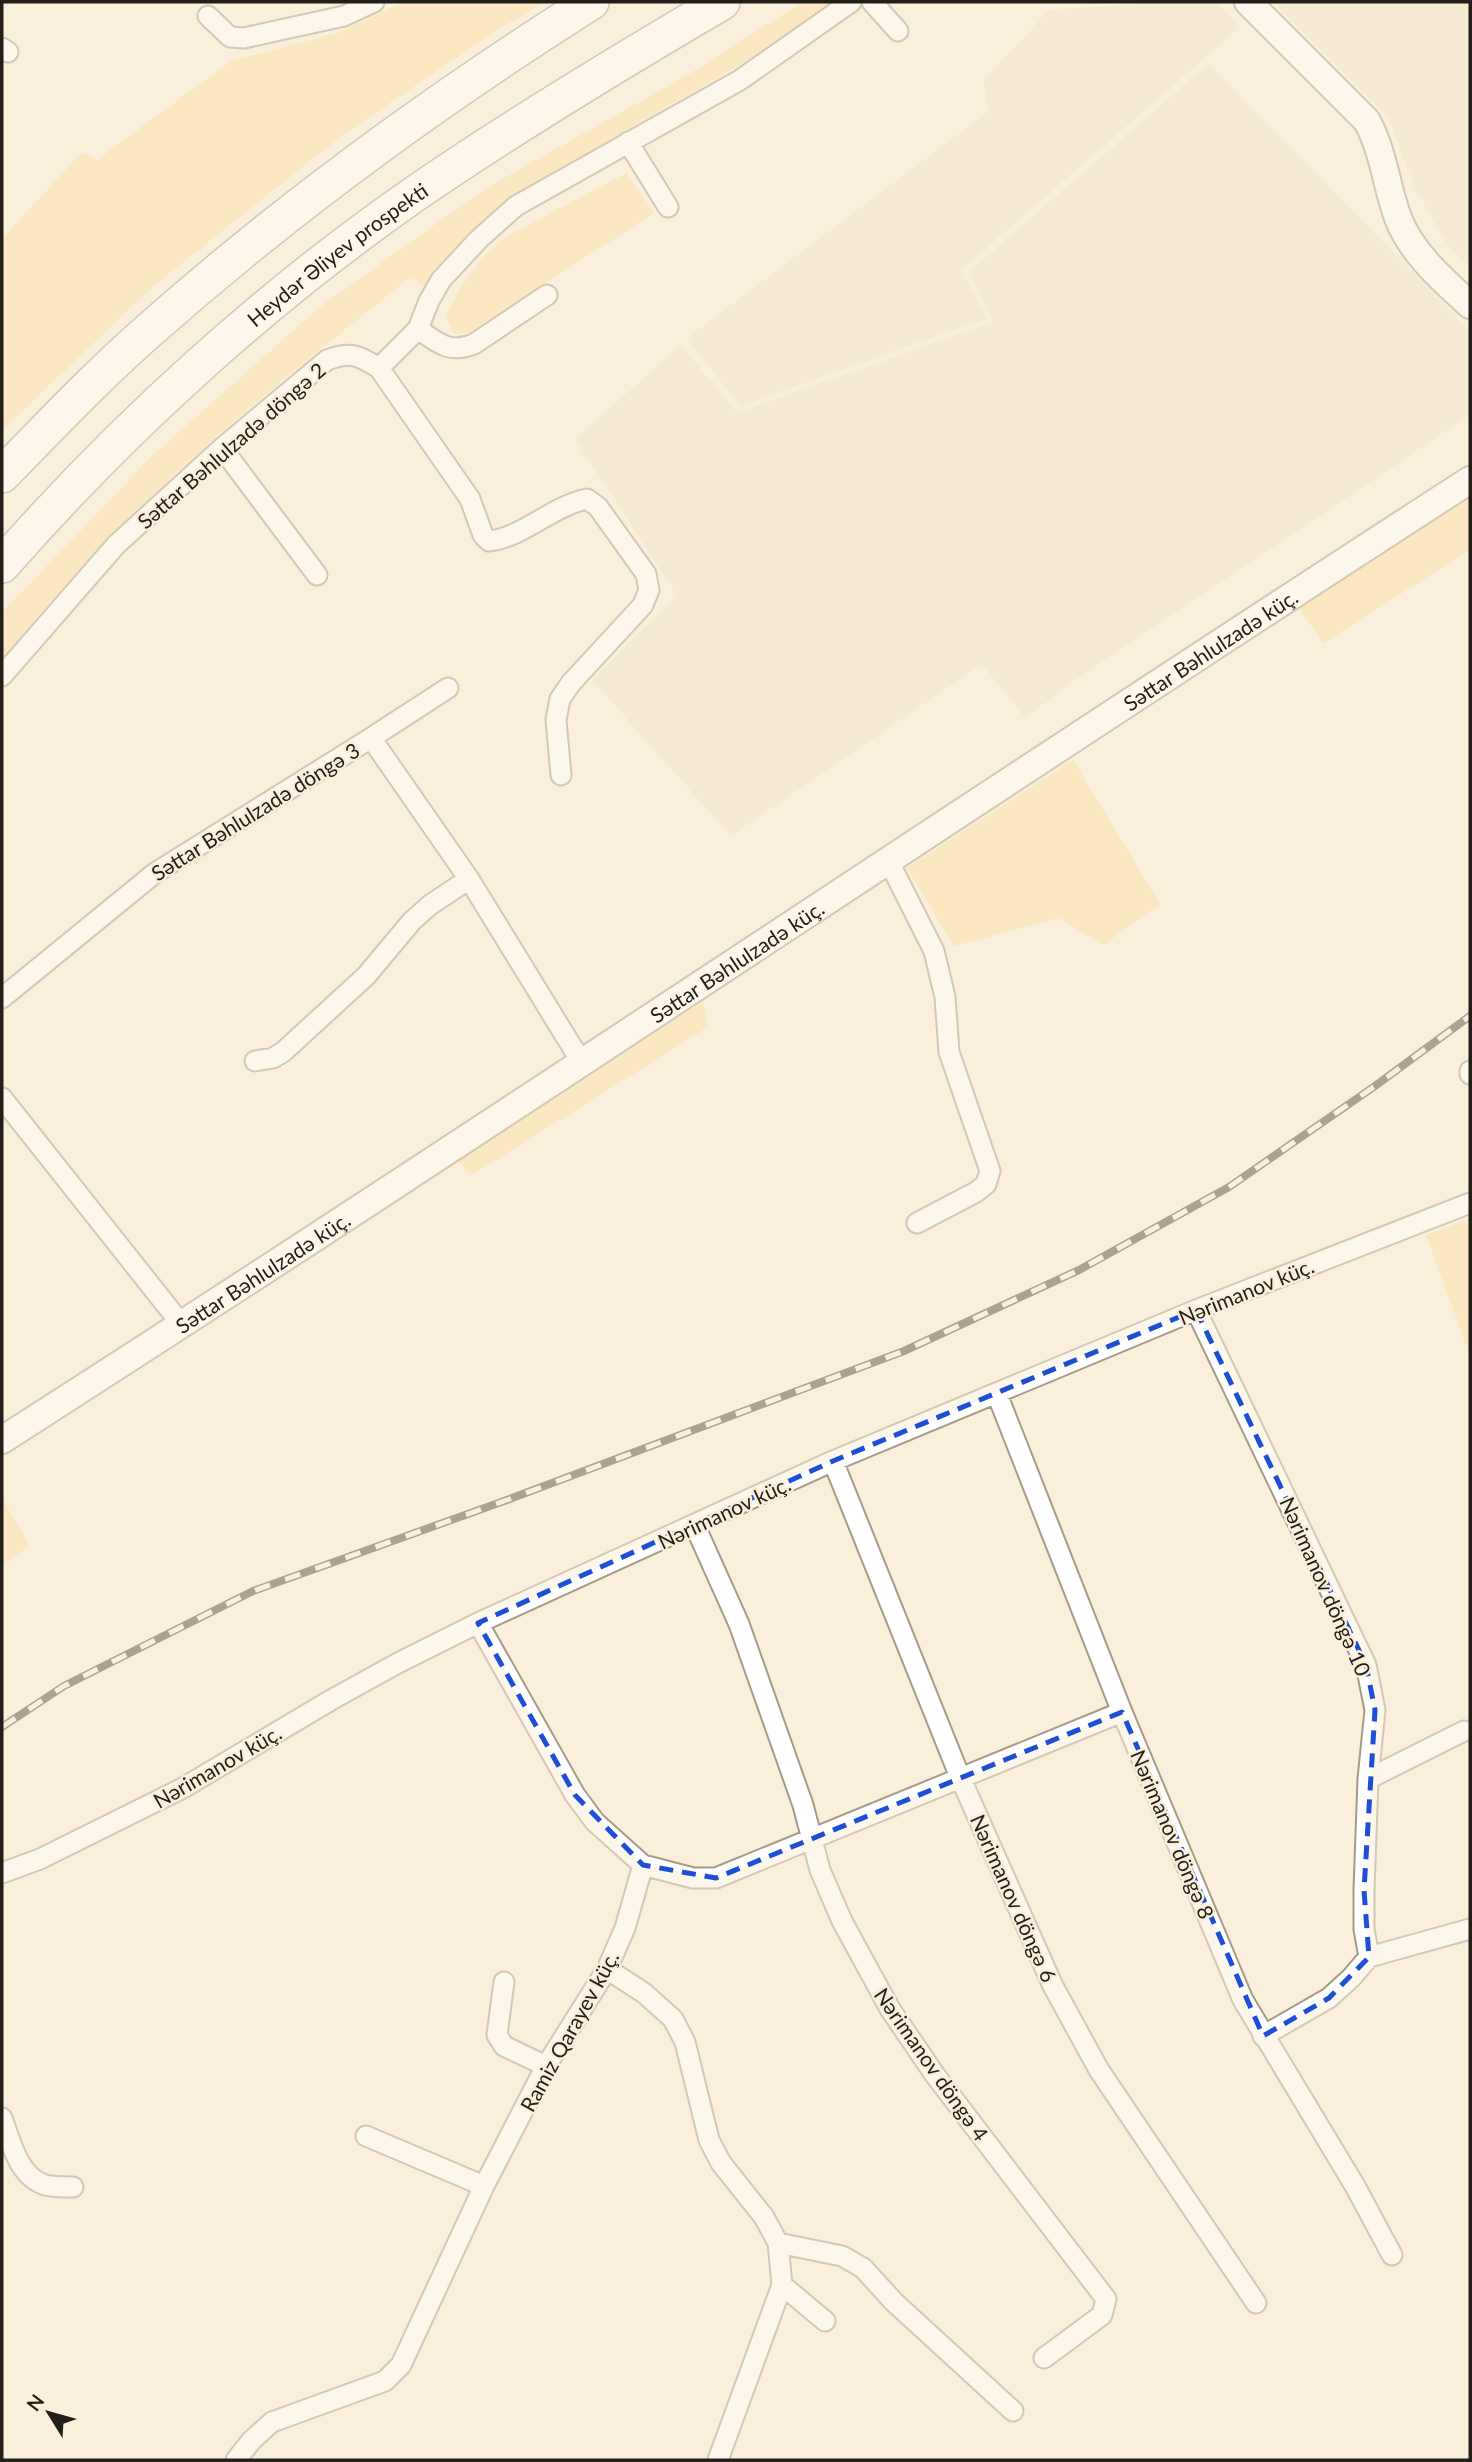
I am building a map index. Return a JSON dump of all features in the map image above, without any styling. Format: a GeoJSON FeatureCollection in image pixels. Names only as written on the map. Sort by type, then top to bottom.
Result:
{"type":"FeatureCollection","features":[{"type":"Feature","properties":{"kind":"highway"},"geometry":{"type":"LineString","coordinates":[[2,475],[151,328],[264,232],[373,148],[591,2]]}},
{"type":"Feature","properties":{"kind":"highway","name":"Heydər Əliyev prospekti"},"geometry":{"type":"LineString","coordinates":[[2,565],[191,372],[301,280],[426,186],[578,87],[722,2]]}},
{"type":"Feature","properties":{"kind":"main road"},"geometry":{"type":"LineString","coordinates":[[1248,2],[1367,121],[1378,141],[1398,218],[1406,235],[1438,275],[1470,305]]}},
{"type":"Feature","properties":{"kind":"main road","name":"Səttar Bəhlulzadə küç."},"geometry":{"type":"LineString","coordinates":[[2,1440],[182,1325],[1470,480]]}},
{"type":"Feature","properties":{"kind":"street"},"geometry":{"type":"LineString","coordinates":[[208,16],[229,37],[244,38],[344,16],[374,2]]}},
{"type":"Feature","properties":{"kind":"street"},"geometry":{"type":"LineString","coordinates":[[561,775],[556,720],[560,699],[571,683],[643,605],[649,590],[646,574],[598,507],[587,499],[555,511],[502,540],[489,541],[483,535],[470,499],[379,368],[418,329],[441,280],[479,239],[516,206],[740,80],[851,2]]}},
{"type":"Feature","properties":{"kind":"street"},"geometry":{"type":"LineString","coordinates":[[872,2],[898,31]]}},
{"type":"Feature","properties":{"kind":"street"},"geometry":{"type":"LineString","coordinates":[[628,142],[668,207]]}},
{"type":"Feature","properties":{"kind":"street"},"geometry":{"type":"LineString","coordinates":[[418,329],[440,344],[463,349],[547,295]]}},
{"type":"Feature","properties":{"kind":"street","name":"Səttar Bəhlulzadə döngə 2"},"geometry":{"type":"LineString","coordinates":[[2,676],[116,545],[222,449],[327,360],[343,354],[358,355],[379,368]]}},
{"type":"Feature","properties":{"kind":"street"},"geometry":{"type":"LineString","coordinates":[[222,449],[317,575]]}},
{"type":"Feature","properties":{"kind":"street"},"geometry":{"type":"LineString","coordinates":[[371,738],[448,688]]}},
{"type":"Feature","properties":{"kind":"street","name":"Səttar Bəhlulzadə döngə 3"},"geometry":{"type":"LineString","coordinates":[[2,998],[155,873],[371,738],[469,879],[582,1063]]}},
{"type":"Feature","properties":{"kind":"street"},"geometry":{"type":"LineString","coordinates":[[887,860],[934,951],[945,996],[950,1052],[990,1171],[986,1184],[976,1192],[917,1223]]}},
{"type":"Feature","properties":{"kind":"street"},"geometry":{"type":"LineString","coordinates":[[255,1061],[273,1058],[283,1052],[366,976],[412,921],[430,905],[469,879]]}},
{"type":"Feature","properties":{"kind":"street"},"geometry":{"type":"LineString","coordinates":[[5,1111],[182,1325]]}},
{"type":"Feature","properties":{"kind":"street","name":"Nərimanov küç."},"geometry":{"type":"LineString","coordinates":[[2,1873],[40,1859],[183,1788],[331,1700],[478,1623],[833,1461],[1196,1310],[1470,1203]]}},
{"type":"Feature","properties":{"kind":"street","name":"Nərimanov döngə 10"},"geometry":{"type":"LineString","coordinates":[[1196,1310],[1366,1665],[1375,1710],[1368,1779],[1364,1929],[1368,1957]]}},
{"type":"Feature","properties":{"kind":"street","name":"Nərimanov döngə 8"},"geometry":{"type":"LineString","coordinates":[[996,1394],[1122,1712],[1243,2000],[1355,2186],[1392,2255]]}},
{"type":"Feature","properties":{"kind":"street","name":"Nərimanov döngə 6"},"geometry":{"type":"LineString","coordinates":[[833,1461],[960,1777],[1053,1986],[1100,2070],[1256,2304]]}},
{"type":"Feature","properties":{"kind":"street","name":"Nərimanov döngə 4"},"geometry":{"type":"LineString","coordinates":[[695,1526],[739,1624],[803,1805],[820,1870],[842,1921],[890,2009],[935,2075],[1107,2299],[1102,2315],[1044,2358]]}},
{"type":"Feature","properties":{"kind":"street"},"geometry":{"type":"LineString","coordinates":[[478,1623],[575,1795],[595,1822],[643,1865],[693,1878],[716,1878],[1122,1712]]}},
{"type":"Feature","properties":{"kind":"street"},"geometry":{"type":"LineString","coordinates":[[1368,1779],[1464,1731]]}},
{"type":"Feature","properties":{"kind":"street","name":"Ramiz Qarayev küç."},"geometry":{"type":"LineString","coordinates":[[236,2460],[252,2440],[272,2422],[384,2381],[401,2365],[484,2186],[547,2066],[607,1969],[625,1928],[643,1865]]}},
{"type":"Feature","properties":{"kind":"street"},"geometry":{"type":"LineString","coordinates":[[1263,2036],[1329,1998],[1368,1957],[1470,1929]]}},
{"type":"Feature","properties":{"kind":"street"},"geometry":{"type":"LineString","coordinates":[[607,1969],[644,1993],[673,2020],[685,2042],[709,2140],[721,2163],[764,2217],[778,2243],[782,2286],[718,2460]]}},
{"type":"Feature","properties":{"kind":"street"},"geometry":{"type":"LineString","coordinates":[[504,1982],[497,2035],[504,2046],[547,2066]]}},
{"type":"Feature","properties":{"kind":"street"},"geometry":{"type":"LineString","coordinates":[[2,2118],[18,2159],[29,2176],[46,2185],[72,2188]]}},
{"type":"Feature","properties":{"kind":"street"},"geometry":{"type":"LineString","coordinates":[[366,2136],[484,2186]]}},
{"type":"Feature","properties":{"kind":"street"},"geometry":{"type":"LineString","coordinates":[[778,2243],[842,2256],[863,2268],[894,2302],[1013,2411]]}},
{"type":"Feature","properties":{"kind":"street"},"geometry":{"type":"LineString","coordinates":[[782,2286],[825,2321]]}},
{"type":"Feature","properties":{"kind":"highlighted area"},"geometry":{"type":"Polygon","coordinates":[[[1196,1310],[1366,1665],[1375,1710],[1364,1890],[1369,1957],[1329,1998],[1263,2036],[1122,1712],[716,1878],[643,1865],[575,1795],[478,1623],[833,1461],[1196,1310]]]}},
{"type":"Feature","properties":{"kind":"shaded area"},"geometry":{"type":"Polygon","coordinates":[[[403,2],[545,2],[504,26],[348,131],[157,283],[2,430],[2,239],[82,152],[97,160],[231,61],[341,32],[403,2]]]}},
{"type":"Feature","properties":{"kind":"shaded area"},"geometry":{"type":"Polygon","coordinates":[[[803,2],[835,2],[748,60],[513,198],[428,288],[410,278],[304,363],[200,451],[116,530],[2,659],[2,613],[153,455],[320,307],[485,189],[686,76],[803,2]]]}},
{"type":"Feature","properties":{"kind":"shaded area"},"geometry":{"type":"Polygon","coordinates":[[[1165,2],[1216,2],[1240,27],[961,270],[986,318],[740,406],[687,338],[989,111],[983,81],[1049,10],[1165,2]]]}},
{"type":"Feature","properties":{"kind":"shaded area"},"geometry":{"type":"Polygon","coordinates":[[[1272,2],[1470,2],[1470,267],[1447,244],[1415,188],[1388,117],[1272,2]]]}},
{"type":"Feature","properties":{"kind":"shaded area"},"geometry":{"type":"Polygon","coordinates":[[[1209,64],[1470,331],[1470,415],[1082,675],[1025,718],[982,664],[731,836],[592,680],[677,595],[575,439],[681,345],[737,413],[994,322],[969,272],[1209,64]]]}},
{"type":"Feature","properties":{"kind":"shaded area"},"geometry":{"type":"Polygon","coordinates":[[[627,173],[654,213],[468,333],[453,333],[446,317],[461,287],[483,257],[509,235],[627,173]]]}},
{"type":"Feature","properties":{"kind":"shaded area"},"geometry":{"type":"Polygon","coordinates":[[[1470,496],[1470,550],[1323,643],[1297,606],[1470,496]]]}},
{"type":"Feature","properties":{"kind":"shaded area"},"geometry":{"type":"Polygon","coordinates":[[[1073,760],[1160,904],[1103,945],[1059,918],[954,946],[907,868],[1073,760]]]}},
{"type":"Feature","properties":{"kind":"shaded area"},"geometry":{"type":"Polygon","coordinates":[[[703,1002],[708,1027],[472,1175],[455,1158],[703,1002]]]}},
{"type":"Feature","properties":{"kind":"shaded area"},"geometry":{"type":"Polygon","coordinates":[[[1470,1219],[1470,1355],[1426,1235],[1470,1219]]]}},
{"type":"Feature","properties":{"kind":"shaded area"},"geometry":{"type":"Polygon","coordinates":[[[2,1498],[30,1546],[2,1564],[2,1498]]]}},
{"type":"Feature","properties":{"kind":"railway"},"geometry":{"type":"LineString","coordinates":[[2,1727],[64,1686],[253,1591],[507,1500],[904,1351],[1079,1270],[1229,1187],[1375,1086],[1470,1016]]}}]}
